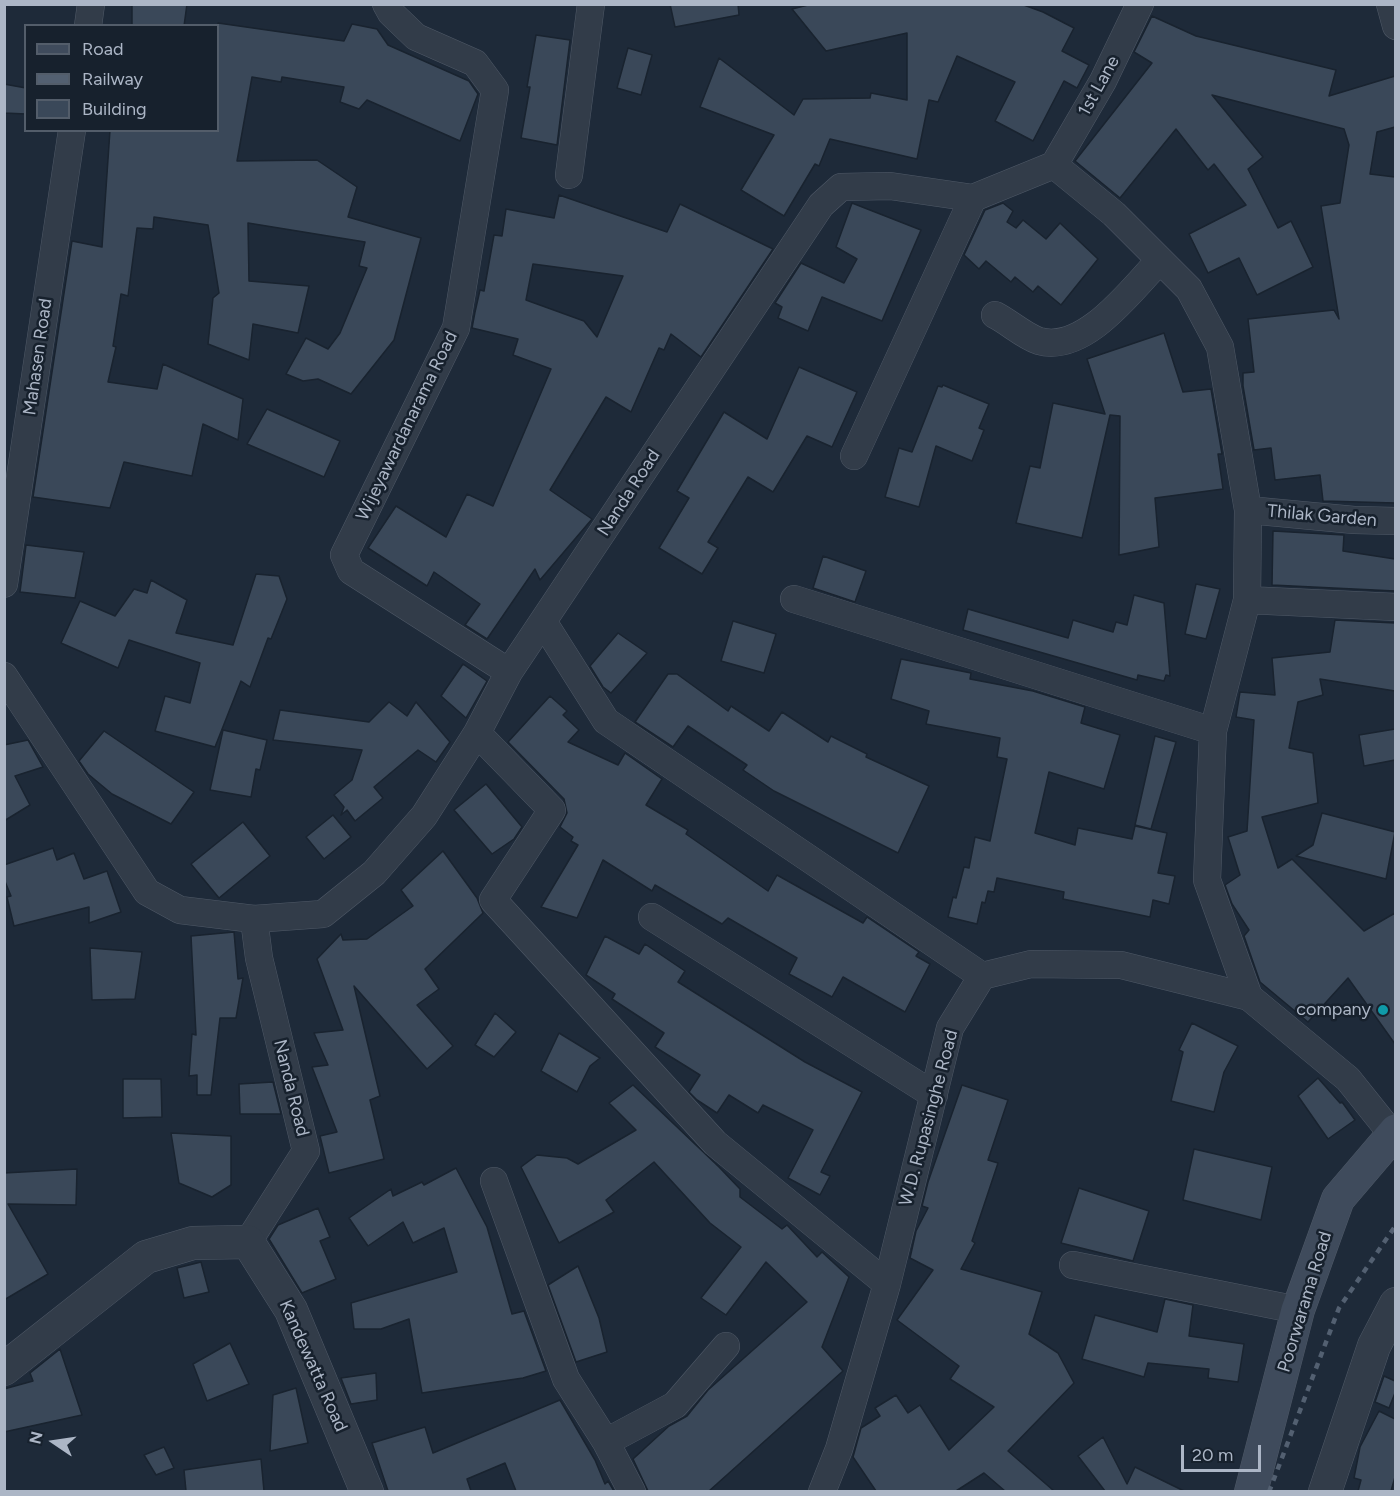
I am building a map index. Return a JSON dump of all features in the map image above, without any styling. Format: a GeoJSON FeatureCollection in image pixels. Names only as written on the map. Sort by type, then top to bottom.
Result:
{"type":"FeatureCollection","features":[{"type":"Feature","properties":{"kind":"main road","name":"Poorwarama Road"},"geometry":{"type":"LineString","coordinates":[[1251,1491],[1298,1310],[1338,1199],[1394,1133]]}},
{"type":"Feature","properties":{"kind":"street"},"geometry":{"type":"LineString","coordinates":[[88,24],[91,4]]}},
{"type":"Feature","properties":{"kind":"street","name":"Wijeyawardanarama Road"},"geometry":{"type":"LineString","coordinates":[[386,4],[391,13],[416,37],[475,63],[495,90],[456,328],[344,555],[351,571],[510,672]]}},
{"type":"Feature","properties":{"kind":"street"},"geometry":{"type":"LineString","coordinates":[[569,175],[591,4]]}},
{"type":"Feature","properties":{"kind":"street","name":"1st Lane"},"geometry":{"type":"LineString","coordinates":[[1054,165],[1103,81],[1140,4]]}},
{"type":"Feature","properties":{"kind":"street"},"geometry":{"type":"LineString","coordinates":[[1390,4],[1395,26]]}},
{"type":"Feature","properties":{"kind":"street","name":"Mahasen Road"},"geometry":{"type":"LineString","coordinates":[[4,584],[72,132]]}},
{"type":"Feature","properties":{"kind":"street"},"geometry":{"type":"LineString","coordinates":[[854,456],[973,198],[1054,165],[1114,214],[1189,289],[1220,347],[1248,510],[1247,600],[1213,730],[1206,880],[1249,998]]}},
{"type":"Feature","properties":{"kind":"street","name":"Nanda Road"},"geometry":{"type":"LineString","coordinates":[[4,676],[147,892],[180,910],[254,919],[323,914],[374,873],[424,816],[477,733],[510,672],[821,205],[841,187],[890,186],[973,198]]}},
{"type":"Feature","properties":{"kind":"street"},"geometry":{"type":"LineString","coordinates":[[995,315],[1040,341],[1073,340],[1100,322],[1160,260]]}},
{"type":"Feature","properties":{"kind":"street","name":"Thilak Garden"},"geometry":{"type":"LineString","coordinates":[[1248,510],[1354,520],[1395,521]]}},
{"type":"Feature","properties":{"kind":"street"},"geometry":{"type":"LineString","coordinates":[[794,599],[1213,730]]}},
{"type":"Feature","properties":{"kind":"street"},"geometry":{"type":"LineString","coordinates":[[1247,600],[1395,607]]}},
{"type":"Feature","properties":{"kind":"street"},"geometry":{"type":"LineString","coordinates":[[544,623],[606,721],[982,976],[1031,964],[1121,965],[1249,998],[1348,1079],[1394,1133]]}},
{"type":"Feature","properties":{"kind":"street"},"geometry":{"type":"LineString","coordinates":[[477,733],[552,810],[493,900],[715,1143],[886,1284]]}},
{"type":"Feature","properties":{"kind":"street"},"geometry":{"type":"LineString","coordinates":[[652,917],[934,1095]]}},
{"type":"Feature","properties":{"kind":"street","name":"Nanda Road"},"geometry":{"type":"LineString","coordinates":[[248,1242],[306,1151],[259,958],[254,919]]}},
{"type":"Feature","properties":{"kind":"street","name":"W.D. Rupasinghe Road"},"geometry":{"type":"LineString","coordinates":[[822,1491],[839,1449],[886,1284],[950,1028],[982,976]]}},
{"type":"Feature","properties":{"kind":"street"},"geometry":{"type":"LineString","coordinates":[[494,1181],[566,1379],[606,1442],[632,1491]]}},
{"type":"Feature","properties":{"kind":"street"},"geometry":{"type":"LineString","coordinates":[[4,1369],[146,1257],[193,1243],[248,1242]]}},
{"type":"Feature","properties":{"kind":"street","name":"Kandewatta Road"},"geometry":{"type":"LineString","coordinates":[[248,1242],[291,1310],[367,1491]]}},
{"type":"Feature","properties":{"kind":"street"},"geometry":{"type":"LineString","coordinates":[[1073,1265],[1298,1310]]}},
{"type":"Feature","properties":{"kind":"street"},"geometry":{"type":"LineString","coordinates":[[1325,1491],[1374,1346],[1395,1304]]}},
{"type":"Feature","properties":{"kind":"street"},"geometry":{"type":"LineString","coordinates":[[606,1442],[675,1404],[726,1346]]}},
{"type":"Feature","properties":{"kind":"building"},"geometry":{"type":"Polygon","coordinates":[[[132,4],[187,4],[184,24],[132,24],[132,4]]]}},
{"type":"Feature","properties":{"kind":"building"},"geometry":{"type":"Polygon","coordinates":[[[670,4],[738,4],[739,15],[675,27],[670,4]]]}},
{"type":"Feature","properties":{"kind":"building"},"geometry":{"type":"Polygon","coordinates":[[[812,4],[1021,4],[1074,28],[1062,51],[1089,65],[1077,88],[1064,81],[1033,141],[995,121],[1015,82],[957,56],[938,102],[929,100],[917,159],[830,139],[819,166],[815,164],[784,216],[741,190],[774,135],[700,107],[719,58],[794,115],[803,99],[870,98],[871,93],[907,100],[907,33],[826,51],[792,9],[812,4]]]}},
{"type":"Feature","properties":{"kind":"building"},"geometry":{"type":"Polygon","coordinates":[[[1152,16],[1196,36],[1336,70],[1329,96],[1395,76],[1395,127],[1377,132],[1370,174],[1395,177],[1395,503],[1323,501],[1320,475],[1275,480],[1271,448],[1254,450],[1243,386],[1243,373],[1254,372],[1248,319],[1334,310],[1339,319],[1321,206],[1340,203],[1349,145],[1344,129],[1212,95],[1263,157],[1248,169],[1278,228],[1291,221],[1313,267],[1257,295],[1239,258],[1208,273],[1189,234],[1246,205],[1214,164],[1208,170],[1176,129],[1120,198],[1075,161],[1152,63],[1134,52],[1152,16]]]}},
{"type":"Feature","properties":{"kind":"building"},"geometry":{"type":"Polygon","coordinates":[[[218,24],[344,41],[352,24],[377,29],[388,45],[469,81],[478,94],[460,141],[367,100],[359,109],[340,102],[344,87],[282,77],[281,82],[252,77],[237,161],[317,160],[357,187],[348,217],[421,238],[394,340],[351,394],[318,379],[303,381],[286,374],[306,338],[328,349],[340,333],[367,268],[359,266],[365,242],[248,223],[249,281],[309,286],[298,333],[253,324],[249,360],[208,344],[213,298],[219,293],[208,225],[154,217],[153,229],[137,228],[128,296],[121,294],[113,346],[116,347],[108,382],[157,389],[163,364],[243,399],[238,440],[203,424],[192,476],[124,462],[110,508],[33,497],[72,241],[102,247],[110,132],[219,132],[218,24]]]}},
{"type":"Feature","properties":{"kind":"building"},"geometry":{"type":"Polygon","coordinates":[[[536,35],[570,40],[557,145],[521,138],[536,35]]]}},
{"type":"Feature","properties":{"kind":"building"},"geometry":{"type":"Polygon","coordinates":[[[628,48],[652,55],[641,95],[617,88],[628,48]]]}},
{"type":"Feature","properties":{"kind":"building"},"geometry":{"type":"Polygon","coordinates":[[[4,84],[24,88],[24,114],[4,113],[4,84]]]}},
{"type":"Feature","properties":{"kind":"building"},"geometry":{"type":"Polygon","coordinates":[[[559,195],[667,232],[680,204],[773,249],[701,357],[671,334],[664,350],[659,348],[631,412],[606,397],[550,490],[592,519],[540,580],[535,569],[487,639],[465,625],[480,604],[434,572],[427,586],[368,548],[396,506],[446,537],[467,494],[493,506],[551,369],[513,355],[518,339],[472,328],[475,312],[480,290],[484,291],[494,235],[502,236],[506,209],[554,218],[559,195]],[[533,264],[526,300],[584,321],[597,337],[623,276],[533,264]]]}},
{"type":"Feature","properties":{"kind":"building"},"geometry":{"type":"Polygon","coordinates":[[[852,203],[921,230],[882,321],[822,297],[808,331],[778,318],[782,307],[775,303],[801,263],[844,283],[857,259],[836,247],[852,203]]]}},
{"type":"Feature","properties":{"kind":"building"},"geometry":{"type":"Polygon","coordinates":[[[1003,203],[1013,211],[1007,222],[1016,228],[1023,220],[1046,239],[1060,223],[1098,259],[1061,305],[1038,286],[1033,292],[1015,277],[1011,282],[986,261],[979,269],[964,255],[985,210],[1003,203]]]}},
{"type":"Feature","properties":{"kind":"building"},"geometry":{"type":"Polygon","coordinates":[[[1164,333],[1183,392],[1211,389],[1222,454],[1218,454],[1223,489],[1155,498],[1159,547],[1119,555],[1120,416],[1110,415],[1082,538],[1016,523],[1030,466],[1040,468],[1053,403],[1105,414],[1087,359],[1164,333]]]}},
{"type":"Feature","properties":{"kind":"building"},"geometry":{"type":"Polygon","coordinates":[[[799,367],[857,392],[832,447],[807,436],[773,492],[748,477],[708,542],[718,548],[702,574],[659,548],[689,498],[677,491],[724,412],[767,439],[799,367]]]}},
{"type":"Feature","properties":{"kind":"building"},"geometry":{"type":"Polygon","coordinates":[[[943,385],[989,404],[979,428],[984,430],[972,461],[936,446],[919,507],[885,497],[899,448],[912,452],[938,386],[943,385]]]}},
{"type":"Feature","properties":{"kind":"building"},"geometry":{"type":"Polygon","coordinates":[[[267,409],[340,441],[324,477],[247,444],[267,409]]]}},
{"type":"Feature","properties":{"kind":"building"},"geometry":{"type":"Polygon","coordinates":[[[1273,531],[1344,535],[1343,551],[1395,559],[1395,591],[1272,585],[1273,531]]]}},
{"type":"Feature","properties":{"kind":"building"},"geometry":{"type":"Polygon","coordinates":[[[26,545],[84,552],[75,598],[20,592],[26,545]]]}},
{"type":"Feature","properties":{"kind":"building"},"geometry":{"type":"Polygon","coordinates":[[[823,556],[866,571],[855,602],[813,588],[823,556]]]}},
{"type":"Feature","properties":{"kind":"building"},"geometry":{"type":"Polygon","coordinates":[[[256,574],[279,576],[287,599],[271,639],[268,638],[250,687],[241,681],[215,747],[155,731],[165,696],[190,703],[200,663],[129,640],[118,668],[61,643],[80,601],[115,616],[134,589],[147,593],[151,580],[187,600],[176,633],[233,645],[256,574]]]}},
{"type":"Feature","properties":{"kind":"building"},"geometry":{"type":"Polygon","coordinates":[[[1196,584],[1220,589],[1206,639],[1185,634],[1196,584]]]}},
{"type":"Feature","properties":{"kind":"building"},"geometry":{"type":"Polygon","coordinates":[[[1134,595],[1164,603],[1170,676],[1166,675],[1164,681],[1138,675],[1137,680],[963,630],[968,609],[1068,638],[1073,620],[1113,632],[1116,622],[1127,625],[1134,595]]]}},
{"type":"Feature","properties":{"kind":"building"},"geometry":{"type":"Polygon","coordinates":[[[1335,620],[1395,623],[1395,691],[1320,679],[1323,695],[1298,702],[1289,748],[1313,753],[1318,803],[1262,817],[1278,868],[1292,859],[1364,931],[1395,913],[1395,1044],[1348,978],[1308,1022],[1260,982],[1244,936],[1249,930],[1232,904],[1225,885],[1240,875],[1228,837],[1247,831],[1254,720],[1236,717],[1240,692],[1275,695],[1272,658],[1330,652],[1335,620]]]}},
{"type":"Feature","properties":{"kind":"building"},"geometry":{"type":"Polygon","coordinates":[[[733,621],[776,634],[764,673],[721,661],[733,621]]]}},
{"type":"Feature","properties":{"kind":"building"},"geometry":{"type":"Polygon","coordinates":[[[618,633],[647,653],[611,693],[603,687],[590,666],[618,633]]]}},
{"type":"Feature","properties":{"kind":"building"},"geometry":{"type":"Polygon","coordinates":[[[901,659],[971,673],[970,679],[1033,691],[1085,707],[1081,723],[1120,735],[1104,789],[1049,772],[1035,833],[1075,845],[1078,828],[1132,839],[1135,826],[1167,833],[1158,873],[1175,876],[1169,904],[1153,900],[1150,917],[1063,899],[1064,892],[997,878],[994,892],[988,891],[985,903],[982,902],[977,924],[948,917],[953,897],[956,898],[964,867],[969,868],[975,837],[990,841],[1007,759],[997,757],[1000,738],[926,724],[929,711],[891,699],[901,659]]]}},
{"type":"Feature","properties":{"kind":"building"},"geometry":{"type":"Polygon","coordinates":[[[463,664],[487,681],[466,718],[441,696],[463,664]]]}},
{"type":"Feature","properties":{"kind":"building"},"geometry":{"type":"Polygon","coordinates":[[[668,674],[677,674],[728,711],[731,706],[769,731],[782,712],[828,742],[831,736],[867,754],[866,757],[929,786],[898,853],[774,791],[743,770],[747,765],[688,726],[673,747],[635,722],[668,674]]]}},
{"type":"Feature","properties":{"kind":"building"},"geometry":{"type":"Polygon","coordinates":[[[550,696],[567,711],[563,715],[579,730],[568,742],[618,765],[625,753],[662,779],[646,805],[688,830],[686,834],[768,891],[777,875],[863,923],[867,917],[919,952],[916,956],[930,964],[905,1012],[843,977],[832,997],[789,974],[797,958],[728,918],[722,924],[655,885],[652,891],[603,860],[577,918],[541,907],[578,845],[571,841],[573,837],[560,827],[567,813],[564,799],[508,742],[550,696]]]}},
{"type":"Feature","properties":{"kind":"building"},"geometry":{"type":"Polygon","coordinates":[[[389,702],[407,716],[416,702],[450,742],[436,762],[418,750],[374,787],[383,798],[355,821],[347,810],[341,815],[344,807],[334,795],[352,780],[362,750],[273,740],[280,710],[369,722],[389,702]]]}},
{"type":"Feature","properties":{"kind":"building"},"geometry":{"type":"Polygon","coordinates":[[[1395,729],[1395,760],[1364,766],[1359,735],[1395,729]]]}},
{"type":"Feature","properties":{"kind":"building"},"geometry":{"type":"Polygon","coordinates":[[[223,730],[267,740],[260,770],[256,769],[251,797],[210,790],[223,730]]]}},
{"type":"Feature","properties":{"kind":"building"},"geometry":{"type":"Polygon","coordinates":[[[104,731],[194,792],[171,824],[112,794],[88,774],[79,761],[104,731]]]}},
{"type":"Feature","properties":{"kind":"building"},"geometry":{"type":"Polygon","coordinates":[[[1155,736],[1176,742],[1151,829],[1135,825],[1155,736]]]}},
{"type":"Feature","properties":{"kind":"building"},"geometry":{"type":"Polygon","coordinates":[[[28,740],[43,767],[15,776],[30,805],[4,821],[4,745],[28,740]]]}},
{"type":"Feature","properties":{"kind":"building"},"geometry":{"type":"Polygon","coordinates":[[[486,784],[522,827],[514,839],[492,854],[454,810],[486,784]]]}},
{"type":"Feature","properties":{"kind":"building"},"geometry":{"type":"Polygon","coordinates":[[[1322,813],[1395,832],[1386,879],[1296,856],[1313,845],[1322,813]]]}},
{"type":"Feature","properties":{"kind":"building"},"geometry":{"type":"Polygon","coordinates":[[[333,815],[351,837],[324,859],[306,837],[333,815]]]}},
{"type":"Feature","properties":{"kind":"building"},"geometry":{"type":"Polygon","coordinates":[[[243,822],[270,856],[219,898],[191,864],[243,822]]]}},
{"type":"Feature","properties":{"kind":"building"},"geometry":{"type":"Polygon","coordinates":[[[53,848],[57,860],[74,853],[84,879],[107,871],[121,912],[89,923],[89,907],[14,926],[7,897],[11,896],[4,879],[4,865],[53,848]]]}},
{"type":"Feature","properties":{"kind":"building"},"geometry":{"type":"Polygon","coordinates":[[[443,851],[477,898],[483,913],[425,969],[439,989],[417,1005],[453,1046],[427,1069],[354,986],[380,1096],[370,1100],[384,1159],[329,1173],[320,1136],[337,1132],[312,1067],[328,1065],[314,1033],[343,1030],[317,959],[341,934],[343,940],[367,939],[413,906],[401,890],[443,851]]]}},
{"type":"Feature","properties":{"kind":"building"},"geometry":{"type":"Polygon","coordinates":[[[234,932],[238,979],[243,978],[236,1018],[220,1018],[211,1095],[197,1095],[197,1075],[189,1076],[192,1034],[196,1035],[191,936],[234,932]]]}},
{"type":"Feature","properties":{"kind":"building"},"geometry":{"type":"Polygon","coordinates":[[[605,936],[639,954],[645,944],[685,971],[678,982],[805,1062],[862,1092],[821,1172],[830,1176],[820,1195],[788,1178],[813,1130],[763,1105],[758,1113],[729,1095],[717,1113],[697,1100],[689,1092],[700,1075],[655,1047],[664,1033],[612,999],[615,994],[586,975],[605,936]]]}},
{"type":"Feature","properties":{"kind":"building"},"geometry":{"type":"Polygon","coordinates":[[[90,948],[142,952],[135,999],[92,1000],[90,948]]]}},
{"type":"Feature","properties":{"kind":"building"},"geometry":{"type":"Polygon","coordinates":[[[495,1013],[516,1032],[494,1057],[475,1045],[495,1013]]]}},
{"type":"Feature","properties":{"kind":"building"},"geometry":{"type":"Polygon","coordinates":[[[1192,1023],[1238,1046],[1224,1072],[1214,1112],[1171,1101],[1183,1052],[1179,1050],[1192,1023]]]}},
{"type":"Feature","properties":{"kind":"building"},"geometry":{"type":"Polygon","coordinates":[[[559,1033],[600,1058],[590,1066],[577,1092],[541,1071],[559,1033]]]}},
{"type":"Feature","properties":{"kind":"building"},"geometry":{"type":"Polygon","coordinates":[[[1318,1078],[1340,1103],[1342,1102],[1355,1120],[1328,1139],[1298,1096],[1318,1078]]]}},
{"type":"Feature","properties":{"kind":"building"},"geometry":{"type":"Polygon","coordinates":[[[123,1079],[161,1079],[162,1117],[123,1118],[123,1079]]]}},
{"type":"Feature","properties":{"kind":"building"},"geometry":{"type":"Polygon","coordinates":[[[273,1082],[281,1114],[240,1114],[239,1084],[273,1082]]]}},
{"type":"Feature","properties":{"kind":"building"},"geometry":{"type":"Polygon","coordinates":[[[633,1085],[719,1167],[740,1189],[740,1197],[782,1229],[787,1225],[817,1257],[822,1252],[849,1277],[822,1347],[843,1371],[709,1491],[648,1491],[633,1459],[669,1426],[687,1416],[708,1390],[807,1302],[766,1262],[726,1315],[701,1298],[741,1247],[710,1223],[654,1162],[606,1200],[614,1212],[559,1243],[521,1167],[537,1155],[567,1158],[578,1164],[636,1130],[609,1103],[633,1085]]]}},
{"type":"Feature","properties":{"kind":"building"},"geometry":{"type":"Polygon","coordinates":[[[962,1085],[1008,1100],[988,1160],[998,1163],[972,1241],[975,1243],[961,1269],[1042,1292],[1029,1334],[1058,1353],[1074,1383],[1008,1451],[1054,1491],[1005,1491],[984,1473],[956,1491],[876,1491],[853,1457],[861,1428],[880,1416],[875,1408],[896,1395],[908,1413],[920,1405],[949,1450],[994,1407],[950,1379],[959,1366],[897,1320],[933,1270],[910,1258],[916,1231],[928,1208],[922,1206],[928,1182],[962,1085]]]}},
{"type":"Feature","properties":{"kind":"building"},"geometry":{"type":"Polygon","coordinates":[[[171,1133],[231,1136],[231,1185],[212,1197],[179,1183],[171,1133]]]}},
{"type":"Feature","properties":{"kind":"building"},"geometry":{"type":"Polygon","coordinates":[[[1194,1149],[1272,1167],[1261,1220],[1183,1200],[1194,1149]]]}},
{"type":"Feature","properties":{"kind":"building"},"geometry":{"type":"Polygon","coordinates":[[[456,1168],[487,1227],[512,1314],[524,1311],[546,1371],[523,1378],[422,1393],[409,1319],[381,1329],[354,1329],[351,1303],[457,1272],[444,1228],[413,1243],[403,1222],[368,1246],[349,1218],[391,1189],[393,1196],[422,1182],[424,1185],[456,1168]]]}},
{"type":"Feature","properties":{"kind":"building"},"geometry":{"type":"Polygon","coordinates":[[[77,1169],[76,1205],[8,1204],[48,1274],[4,1300],[4,1173],[77,1169]]]}},
{"type":"Feature","properties":{"kind":"building"},"geometry":{"type":"Polygon","coordinates":[[[1079,1188],[1149,1211],[1133,1261],[1061,1243],[1079,1188]]]}},
{"type":"Feature","properties":{"kind":"building"},"geometry":{"type":"Polygon","coordinates":[[[318,1208],[330,1237],[320,1241],[336,1279],[302,1293],[269,1239],[278,1225],[318,1208]]]}},
{"type":"Feature","properties":{"kind":"building"},"geometry":{"type":"Polygon","coordinates":[[[201,1262],[209,1292],[184,1298],[177,1268],[201,1262]]]}},
{"type":"Feature","properties":{"kind":"building"},"geometry":{"type":"Polygon","coordinates":[[[578,1266],[599,1318],[607,1352],[576,1362],[548,1285],[578,1266]]]}},
{"type":"Feature","properties":{"kind":"building"},"geometry":{"type":"Polygon","coordinates":[[[1165,1299],[1193,1305],[1189,1336],[1244,1344],[1238,1382],[1208,1378],[1209,1369],[1148,1363],[1144,1377],[1082,1359],[1095,1315],[1157,1332],[1165,1299]]]}},
{"type":"Feature","properties":{"kind":"building"},"geometry":{"type":"Polygon","coordinates":[[[230,1343],[249,1384],[207,1401],[193,1364],[230,1343]]]}},
{"type":"Feature","properties":{"kind":"building"},"geometry":{"type":"Polygon","coordinates":[[[60,1349],[82,1415],[4,1432],[4,1389],[33,1381],[30,1373],[60,1349]]]}},
{"type":"Feature","properties":{"kind":"building"},"geometry":{"type":"Polygon","coordinates":[[[376,1373],[377,1400],[351,1404],[341,1378],[376,1373]]]}},
{"type":"Feature","properties":{"kind":"building"},"geometry":{"type":"Polygon","coordinates":[[[1384,1376],[1395,1381],[1395,1393],[1389,1408],[1375,1402],[1384,1376]]]}},
{"type":"Feature","properties":{"kind":"building"},"geometry":{"type":"Polygon","coordinates":[[[296,1388],[308,1443],[270,1451],[273,1395],[296,1388]]]}},
{"type":"Feature","properties":{"kind":"building"},"geometry":{"type":"Polygon","coordinates":[[[560,1400],[595,1460],[605,1484],[608,1481],[614,1491],[516,1491],[505,1463],[467,1479],[471,1491],[388,1491],[372,1443],[425,1427],[433,1453],[560,1400]]]}},
{"type":"Feature","properties":{"kind":"building"},"geometry":{"type":"Polygon","coordinates":[[[1379,1411],[1395,1419],[1395,1477],[1391,1491],[1358,1491],[1361,1480],[1354,1478],[1360,1447],[1379,1411]]]}},
{"type":"Feature","properties":{"kind":"building"},"geometry":{"type":"Polygon","coordinates":[[[1103,1437],[1127,1484],[1135,1467],[1184,1491],[1105,1491],[1078,1456],[1103,1437]]]}},
{"type":"Feature","properties":{"kind":"building"},"geometry":{"type":"Polygon","coordinates":[[[164,1447],[174,1468],[156,1475],[144,1455],[164,1447]]]}},
{"type":"Feature","properties":{"kind":"building"},"geometry":{"type":"Polygon","coordinates":[[[261,1459],[264,1491],[186,1491],[184,1470],[261,1459]]]}},
{"type":"Feature","properties":{"kind":"railway"},"geometry":{"type":"LineString","coordinates":[[1269,1492],[1339,1308],[1396,1225]]}},
{"type":"Feature","properties":{"kind":"place","name":"company"},"geometry":{"type":"Point","coordinates":[1383,1010]}}]}
